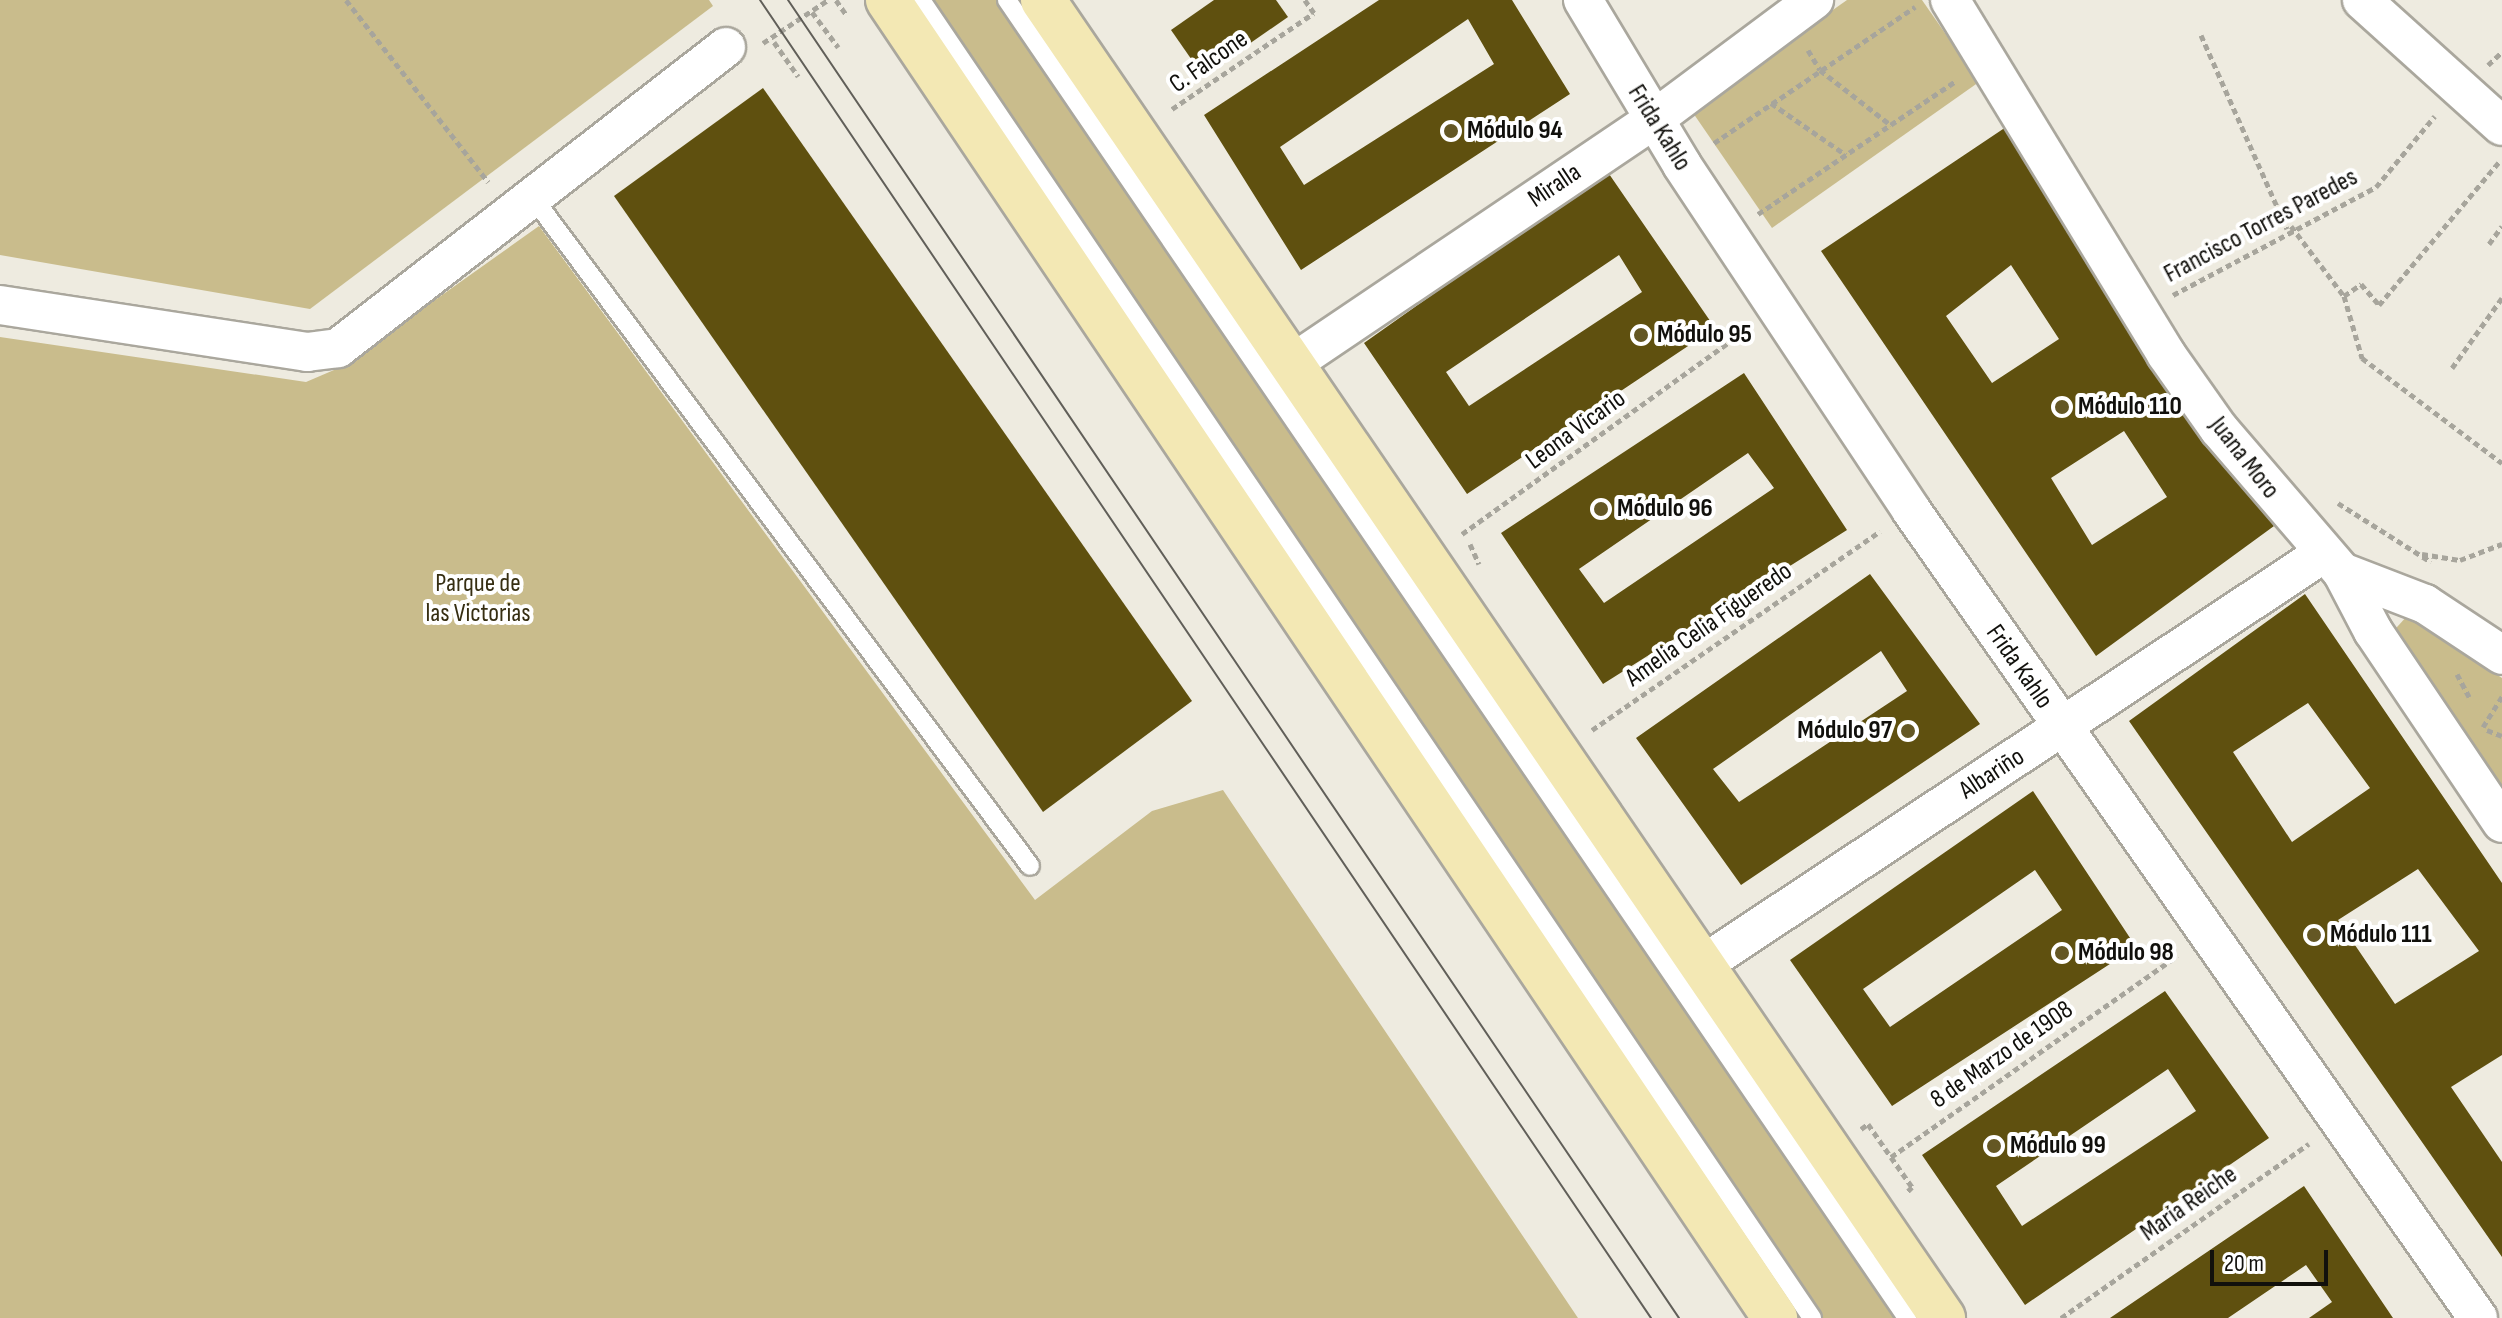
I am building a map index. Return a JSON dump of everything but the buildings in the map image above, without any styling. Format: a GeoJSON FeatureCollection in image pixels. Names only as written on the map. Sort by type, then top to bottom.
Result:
{"type":"FeatureCollection","features":[{"type":"Feature","properties":{"kind":"main road"},"geometry":{"type":"LineString","coordinates":[[888,0],[1775,1318]]}},
{"type":"Feature","properties":{"kind":"main road"},"geometry":{"type":"LineString","coordinates":[[1043,0],[1943,1318]]}},
{"type":"Feature","properties":{"kind":"street","name":"Frida Kahlo"},"geometry":{"type":"LineString","coordinates":[[1583,0],[1653,120],[1911,510],[2061,729],[2478,1318]]}},
{"type":"Feature","properties":{"kind":"street","name":"Juana Moro"},"geometry":{"type":"LineString","coordinates":[[1950,0],[2140,315],[2219,429],[2332,564],[2373,631],[2502,823]]}},
{"type":"Feature","properties":{"kind":"street"},"geometry":{"type":"LineString","coordinates":[[2362,0],[2458,92],[2502,126]]}},
{"type":"Feature","properties":{"kind":"street","name":"Miralla"},"geometry":{"type":"LineString","coordinates":[[1290,365],[1653,120],[1802,9]]}},
{"type":"Feature","properties":{"kind":"street"},"geometry":{"type":"LineString","coordinates":[[0,305],[307,352],[338,348],[726,47]]}},
{"type":"Feature","properties":{"kind":"street"},"geometry":{"type":"LineString","coordinates":[[2332,564],[2425,604],[2502,655]]}},
{"type":"Feature","properties":{"kind":"street","name":"Albariño"},"geometry":{"type":"LineString","coordinates":[[1702,965],[2061,729],[2332,564]]}},
{"type":"Feature","properties":{"kind":"lane"},"geometry":{"type":"LineString","coordinates":[[921,0],[1812,1318]]}},
{"type":"Feature","properties":{"kind":"lane"},"geometry":{"type":"LineString","coordinates":[[1007,0],[1907,1318]]}},
{"type":"Feature","properties":{"kind":"lane"},"geometry":{"type":"LineString","coordinates":[[523,207],[1030,866]]}},
{"type":"Feature","properties":{"kind":"path"},"geometry":{"type":"LineString","coordinates":[[346,0],[523,207]]}},
{"type":"Feature","properties":{"kind":"path"},"geometry":{"type":"LineString","coordinates":[[726,47],[774,42],[828,0]]}},
{"type":"Feature","properties":{"kind":"path","name":"C. Falcone"},"geometry":{"type":"LineString","coordinates":[[1121,115],[1158,89],[1174,112],[1314,13],[1305,0]]}},
{"type":"Feature","properties":{"kind":"path"},"geometry":{"type":"LineString","coordinates":[[1682,165],[1926,0]]}},
{"type":"Feature","properties":{"kind":"path"},"geometry":{"type":"LineString","coordinates":[[1802,9],[1820,70],[1891,125]]}},
{"type":"Feature","properties":{"kind":"path"},"geometry":{"type":"LineString","coordinates":[[812,12],[838,47]]}},
{"type":"Feature","properties":{"kind":"path"},"geometry":{"type":"LineString","coordinates":[[2201,35],[2289,228],[2344,296],[2362,358],[2502,463]]}},
{"type":"Feature","properties":{"kind":"path"},"geometry":{"type":"LineString","coordinates":[[774,42],[798,76]]}},
{"type":"Feature","properties":{"kind":"path"},"geometry":{"type":"LineString","coordinates":[[1727,235],[1985,61]]}},
{"type":"Feature","properties":{"kind":"path","name":"Francisco Torres Paredes"},"geometry":{"type":"LineString","coordinates":[[2140,315],[2289,228],[2376,187],[2458,92]]}},
{"type":"Feature","properties":{"kind":"path"},"geometry":{"type":"LineString","coordinates":[[1771,103],[1846,155]]}},
{"type":"Feature","properties":{"kind":"path"},"geometry":{"type":"LineString","coordinates":[[2344,296],[2361,284],[2379,305],[2502,158]]}},
{"type":"Feature","properties":{"kind":"path"},"geometry":{"type":"LineString","coordinates":[[2489,244],[2502,226]]}},
{"type":"Feature","properties":{"kind":"path"},"geometry":{"type":"LineString","coordinates":[[2452,368],[2502,298]]}},
{"type":"Feature","properties":{"kind":"path","name":"Leona Vicario"},"geometry":{"type":"LineString","coordinates":[[1458,527],[1464,537],[1776,307]]}},
{"type":"Feature","properties":{"kind":"path"},"geometry":{"type":"LineString","coordinates":[[2325,495],[2442,569]]}},
{"type":"Feature","properties":{"kind":"path","name":"Amelia Celia Figueredo"},"geometry":{"type":"LineString","coordinates":[[1539,727],[1572,704],[1590,731],[1911,510]]}},
{"type":"Feature","properties":{"kind":"path"},"geometry":{"type":"LineString","coordinates":[[2418,553],[2460,560],[2502,544]]}},
{"type":"Feature","properties":{"kind":"path","name":"8 de Marzo de 1908"},"geometry":{"type":"LineString","coordinates":[[1829,1151],[1868,1124],[1891,1157],[2207,935]]}},
{"type":"Feature","properties":{"kind":"path","name":"María Reiche"},"geometry":{"type":"LineString","coordinates":[[2061,1318],[2339,1123]]}},
{"type":"Feature","properties":{"kind":"green space"},"geometry":{"type":"Polygon","coordinates":[[[0,0],[709,0],[713,6],[310,309],[0,255],[0,0]]]}},
{"type":"Feature","properties":{"kind":"green space"},"geometry":{"type":"Polygon","coordinates":[[[921,0],[1007,0],[1907,1318],[1812,1318],[921,0]]]}},
{"type":"Feature","properties":{"kind":"green space"},"geometry":{"type":"Polygon","coordinates":[[[1847,0],[1922,0],[1979,82],[1772,228],[1691,110],[1847,0]]]}},
{"type":"Feature","properties":{"kind":"green space","name":"Parque de las Victorias"},"geometry":{"type":"Polygon","coordinates":[[[539,226],[1035,900],[1152,811],[1223,790],[1578,1318],[0,1318],[0,337],[306,382],[341,367],[539,226]]]}},
{"type":"Feature","properties":{"kind":"green space"},"geometry":{"type":"Polygon","coordinates":[[[2408,615],[2502,678],[2502,794],[2387,638],[2408,615]]]}},
{"type":"Feature","properties":{"kind":"tram line"},"geometry":{"type":"LineString","coordinates":[[760,0],[1651,1318]]}},
{"type":"Feature","properties":{"kind":"tram line"},"geometry":{"type":"LineString","coordinates":[[788,0],[1679,1318]]}},
{"type":"Feature","properties":{"kind":"place","name":"Módulo 94"},"geometry":{"type":"Point","coordinates":[1451,131]}},
{"type":"Feature","properties":{"kind":"place","name":"Módulo 95"},"geometry":{"type":"Point","coordinates":[1641,335]}},
{"type":"Feature","properties":{"kind":"place","name":"Módulo 110"},"geometry":{"type":"Point","coordinates":[2062,407]}},
{"type":"Feature","properties":{"kind":"place","name":"Módulo 96"},"geometry":{"type":"Point","coordinates":[1601,509]}},
{"type":"Feature","properties":{"kind":"place","name":"Módulo 97"},"geometry":{"type":"Point","coordinates":[1908,731]}},
{"type":"Feature","properties":{"kind":"place","name":"Módulo 111"},"geometry":{"type":"Point","coordinates":[2314,935]}},
{"type":"Feature","properties":{"kind":"place","name":"Módulo 98"},"geometry":{"type":"Point","coordinates":[2062,953]}},
{"type":"Feature","properties":{"kind":"place","name":"Módulo 99"},"geometry":{"type":"Point","coordinates":[1994,1146]}}]}
